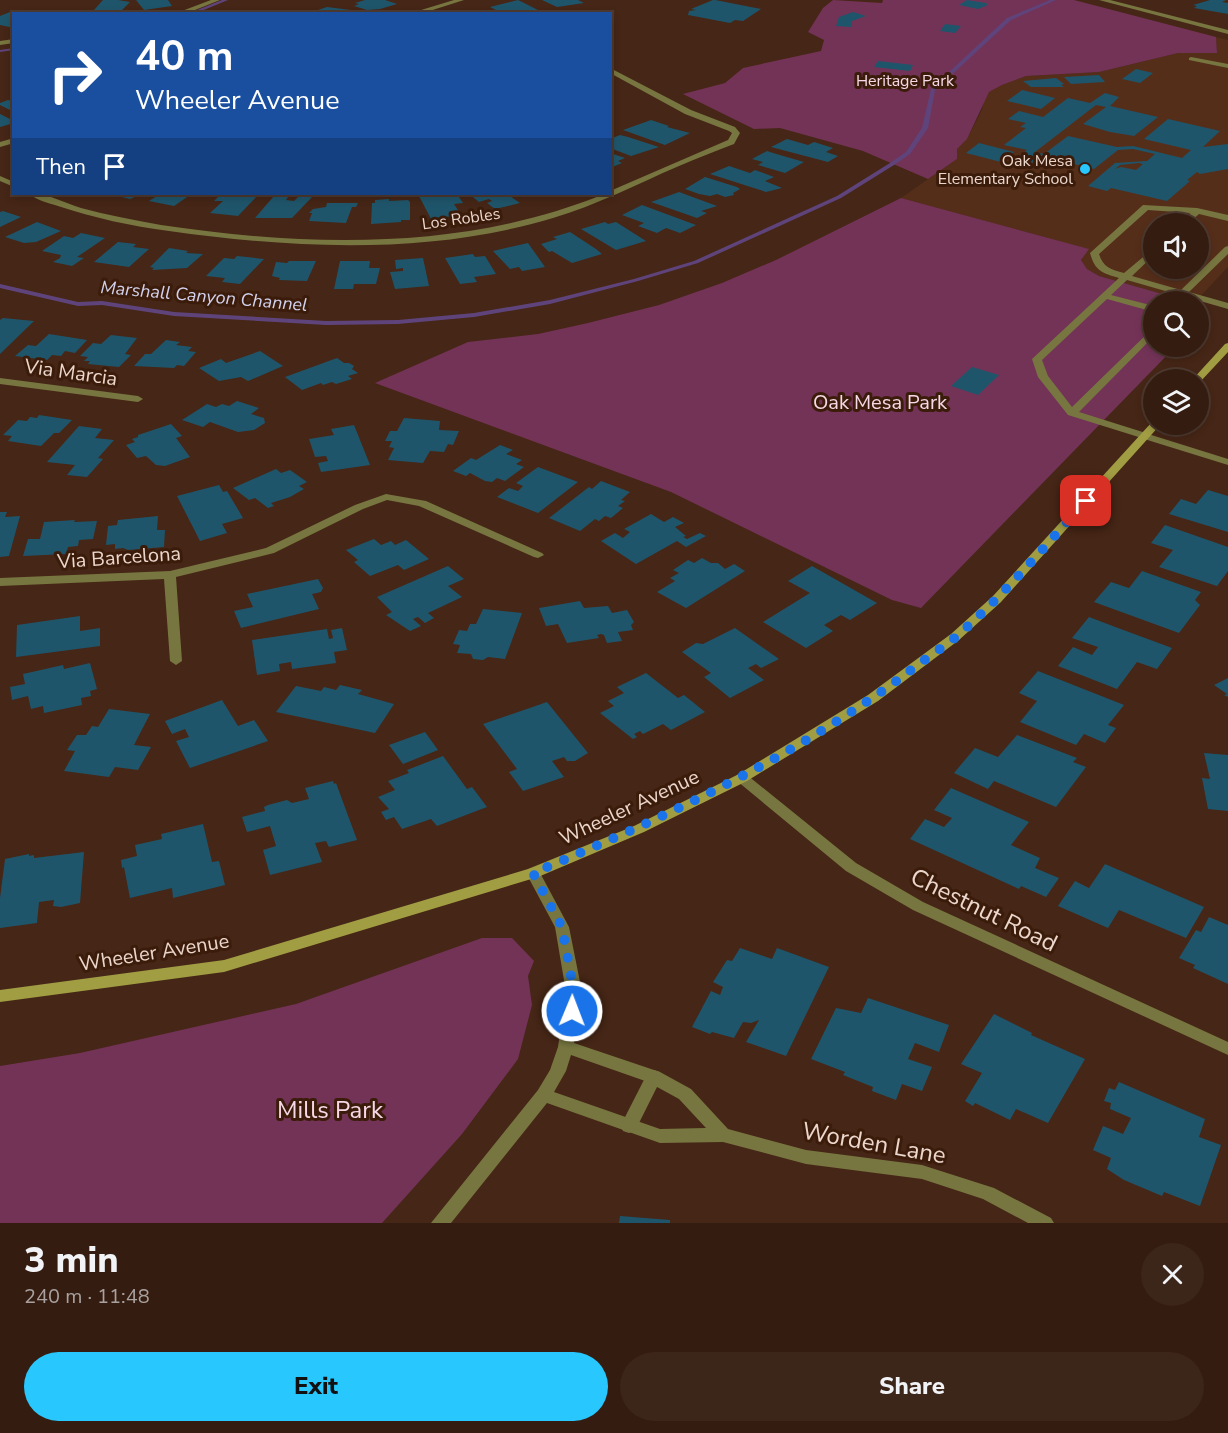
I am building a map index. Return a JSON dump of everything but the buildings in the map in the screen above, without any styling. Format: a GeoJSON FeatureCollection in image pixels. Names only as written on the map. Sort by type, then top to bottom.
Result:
{"type":"FeatureCollection","features":[{"type":"Feature","properties":{"kind":"main road"},"geometry":{"type":"LineString","coordinates":[[1207,369],[1228,346]]}},
{"type":"Feature","properties":{"kind":"main road","name":"Wheeler Avenue"},"geometry":{"type":"LineString","coordinates":[[0,996],[224,966],[533,873],[639,829],[742,778],[865,703],[955,637],[997,599],[1145,436]]}},
{"type":"Feature","properties":{"kind":"street"},"geometry":{"type":"LineString","coordinates":[[183,12],[217,0]]}},
{"type":"Feature","properties":{"kind":"street"},"geometry":{"type":"LineString","coordinates":[[415,12],[461,0]]}},
{"type":"Feature","properties":{"kind":"street"},"geometry":{"type":"LineString","coordinates":[[1102,0],[1228,32]]}},
{"type":"Feature","properties":{"kind":"street"},"geometry":{"type":"LineString","coordinates":[[424,8],[436,12]]}},
{"type":"Feature","properties":{"kind":"street"},"geometry":{"type":"LineString","coordinates":[[1191,58],[1228,66]]}},
{"type":"Feature","properties":{"kind":"street","name":"Los Robles"},"geometry":{"type":"LineString","coordinates":[[612,71],[688,112],[736,132],[735,137],[722,146],[612,194]]}},
{"type":"Feature","properties":{"kind":"street","name":"Los Robles"},"geometry":{"type":"LineString","coordinates":[[36,195],[124,221],[176,229],[297,241],[390,242],[498,229],[559,214],[610,195]]}},
{"type":"Feature","properties":{"kind":"street"},"geometry":{"type":"LineString","coordinates":[[1171,291],[1106,271],[1097,263],[1094,253],[1146,207],[1197,211],[1228,218]]}},
{"type":"Feature","properties":{"kind":"street"},"geometry":{"type":"LineString","coordinates":[[1185,291],[1228,249]]}},
{"type":"Feature","properties":{"kind":"street"},"geometry":{"type":"LineString","coordinates":[[1143,260],[1037,359],[1043,377],[1072,412],[1228,462]]}},
{"type":"Feature","properties":{"kind":"street"},"geometry":{"type":"LineString","coordinates":[[1106,296],[1143,306]]}},
{"type":"Feature","properties":{"kind":"street"},"geometry":{"type":"LineString","coordinates":[[1209,301],[1228,306]]}},
{"type":"Feature","properties":{"kind":"street"},"geometry":{"type":"LineString","coordinates":[[1072,412],[1143,341]]}},
{"type":"Feature","properties":{"kind":"street","name":"Via Marcia"},"geometry":{"type":"LineString","coordinates":[[0,381],[138,399]]}},
{"type":"Feature","properties":{"kind":"street","name":"Via Barcelona"},"geometry":{"type":"LineString","coordinates":[[0,582],[170,575],[270,551],[359,507],[386,497],[422,503],[538,555]]}},
{"type":"Feature","properties":{"kind":"street"},"geometry":{"type":"LineString","coordinates":[[170,575],[176,661]]}},
{"type":"Feature","properties":{"kind":"street","name":"Chestnut Road"},"geometry":{"type":"LineString","coordinates":[[742,778],[851,867],[918,906],[1228,1049]]}},
{"type":"Feature","properties":{"kind":"street"},"geometry":{"type":"LineString","coordinates":[[440,1223],[544,1095],[558,1071],[566,1047],[574,992],[562,927],[533,873]]}},
{"type":"Feature","properties":{"kind":"street"},"geometry":{"type":"LineString","coordinates":[[566,1047],[654,1077],[686,1094],[723,1134]]}},
{"type":"Feature","properties":{"kind":"street"},"geometry":{"type":"LineString","coordinates":[[629,1126],[654,1077]]}},
{"type":"Feature","properties":{"kind":"street","name":"Worden Lane"},"geometry":{"type":"LineString","coordinates":[[544,1095],[660,1136],[723,1134],[806,1157],[922,1172],[988,1193],[1045,1223]]}},
{"type":"Feature","properties":{"kind":"shaded area","name":"Oak Mesa Elementary School"},"geometry":{"type":"Polygon","coordinates":[[[1216,37],[1228,40],[1228,267],[1205,291],[1152,291],[1099,276],[1087,269],[1081,260],[1088,249],[901,198],[957,159],[957,149],[967,139],[982,110],[984,100],[989,92],[1002,85],[1026,76],[1099,72],[1178,53],[1217,53],[1216,37]]]}},
{"type":"Feature","properties":{"kind":"green space","name":"Heritage Park"},"geometry":{"type":"Polygon","coordinates":[[[833,0],[882,3],[883,0],[1074,0],[1216,37],[1217,53],[1178,53],[1099,72],[1026,76],[1002,85],[989,92],[967,139],[957,149],[957,159],[928,179],[863,151],[780,128],[754,129],[683,94],[725,83],[743,68],[821,51],[824,40],[808,32],[823,8],[833,0]]]}},
{"type":"Feature","properties":{"kind":"green space","name":"Oak Mesa Park"},"geometry":{"type":"Polygon","coordinates":[[[901,198],[1089,249],[1081,260],[1087,269],[1099,276],[1152,291],[1143,291],[1143,357],[1165,357],[1154,369],[1143,369],[1143,380],[921,608],[892,600],[671,492],[375,383],[468,342],[538,334],[659,305],[722,283],[776,260],[901,198]]]}},
{"type":"Feature","properties":{"kind":"green space","name":"Mills Park"},"geometry":{"type":"Polygon","coordinates":[[[482,938],[512,938],[534,961],[528,976],[532,1005],[518,1059],[462,1134],[382,1223],[0,1223],[0,1066],[80,1053],[296,1004],[482,938]]]}},
{"type":"Feature","properties":{"kind":"waterway","name":"Marshall Canyon Channel"},"geometry":{"type":"LineString","coordinates":[[194,12],[226,0]]}},
{"type":"Feature","properties":{"kind":"waterway","name":"Marshall Canyon Channel"},"geometry":{"type":"LineString","coordinates":[[0,286],[78,304],[102,303],[174,314],[326,323],[398,322],[474,315],[550,302],[636,280],[696,262],[839,197],[892,164],[908,153],[925,128],[933,90],[1009,19],[1054,0]]}},
{"type":"Feature","properties":{"kind":"waterway","name":"Marshall Canyon Channel"},"geometry":{"type":"LineString","coordinates":[[0,51],[12,49]]}},
{"type":"Feature","properties":{"kind":"place","name":"Oak Mesa Elementary School"},"geometry":{"type":"Point","coordinates":[1085,169]}},
{"type":"Feature","properties":{"kind":"route"},"geometry":{"type":"LineString","coordinates":[[572,1011],[574,992],[562,927],[533,873],[639,829],[742,778],[873,698],[955,637],[997,599],[1086,501]]}}]}
